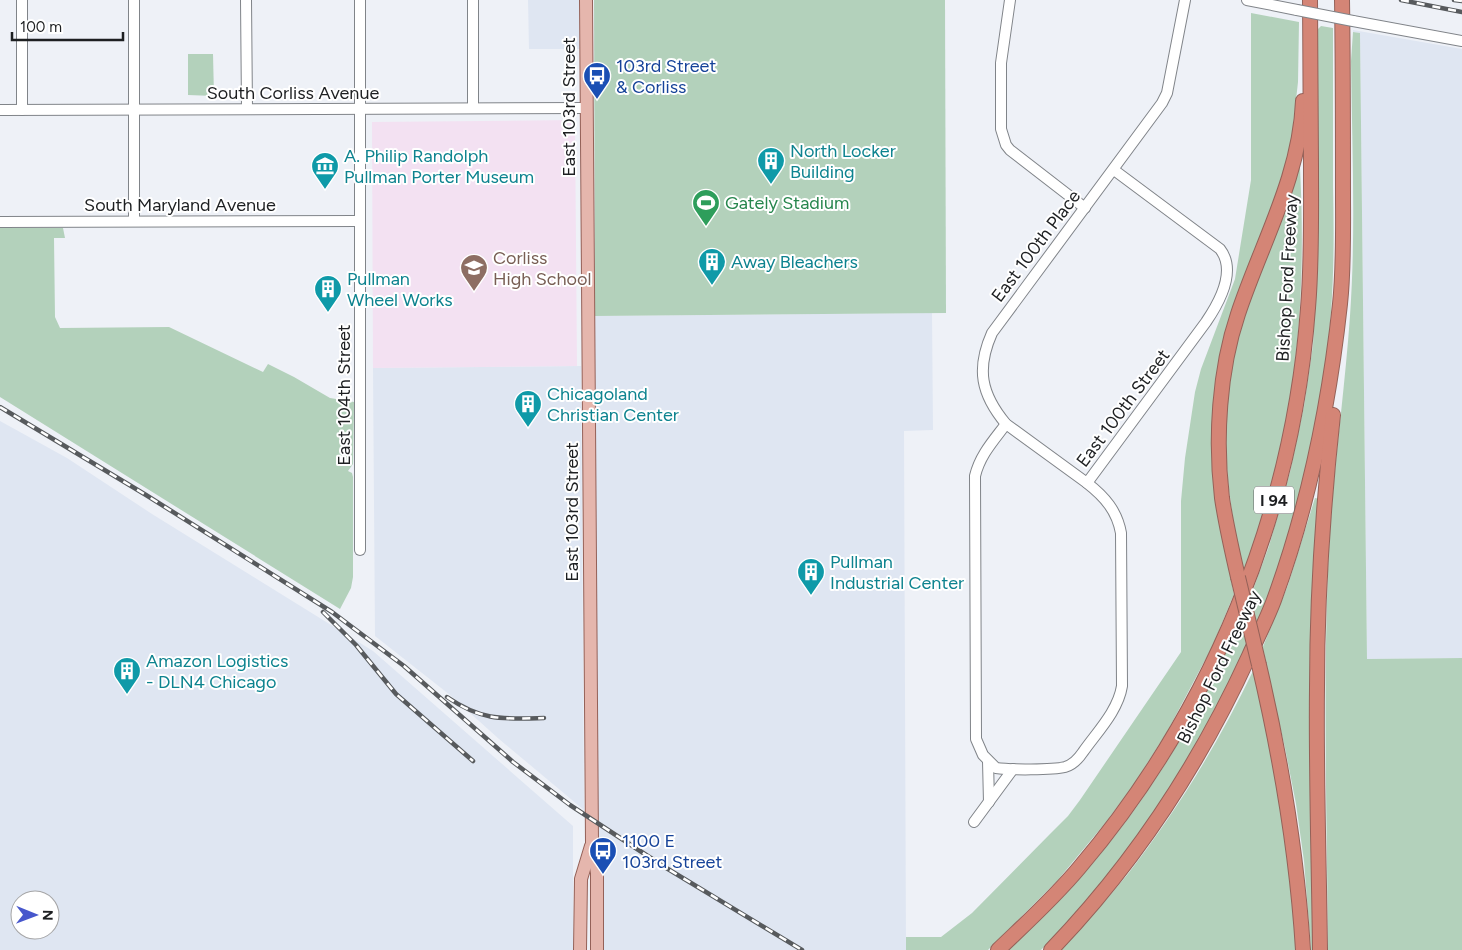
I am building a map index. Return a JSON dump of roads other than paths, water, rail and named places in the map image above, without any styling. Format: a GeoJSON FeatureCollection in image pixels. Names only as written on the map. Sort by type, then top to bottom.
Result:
{"type":"FeatureCollection","features":[{"type":"Feature","properties":{"kind":"highway","name":"Bishop Ford Freeway"},"geometry":{"type":"LineString","coordinates":[[998,950],[1057,892],[1113,826],[1146,780],[1175,735],[1204,681],[1248,583],[1285,460],[1303,358],[1311,255],[1310,0]]}},
{"type":"Feature","properties":{"kind":"highway","name":"Bishop Ford Freeway"},"geometry":{"type":"LineString","coordinates":[[1051,950],[1109,884],[1166,805],[1200,752],[1237,683],[1274,602],[1300,520],[1318,451],[1327,402],[1340,302],[1343,231],[1342,0]]}},
{"type":"Feature","properties":{"kind":"highway"},"geometry":{"type":"LineString","coordinates":[[1300,5],[1302,110],[1298,142],[1290,174],[1237,316],[1230,344],[1221,402],[1219,436],[1222,497],[1227,528],[1275,733],[1284,788],[1300,901],[1303,950]]}},
{"type":"Feature","properties":{"kind":"highway"},"geometry":{"type":"LineString","coordinates":[[1320,950],[1317,688],[1319,580],[1328,457],[1338,371],[1340,302]]}},
{"type":"Feature","properties":{"kind":"main road","name":"East 103rd Street"},"geometry":{"type":"LineString","coordinates":[[586,0],[592,843],[597,873],[597,950]]}},
{"type":"Feature","properties":{"kind":"main road","name":"East 103rd Street"},"geometry":{"type":"LineString","coordinates":[[580,950],[581,879],[592,843]]}},
{"type":"Feature","properties":{"kind":"street"},"geometry":{"type":"LineString","coordinates":[[22,0],[22,110]]}},
{"type":"Feature","properties":{"kind":"street"},"geometry":{"type":"LineString","coordinates":[[134,0],[134,221]]}},
{"type":"Feature","properties":{"kind":"street"},"geometry":{"type":"LineString","coordinates":[[246,0],[247,109]]}},
{"type":"Feature","properties":{"kind":"street","name":"East 104th Street"},"geometry":{"type":"LineString","coordinates":[[360,0],[360,550]]}},
{"type":"Feature","properties":{"kind":"street"},"geometry":{"type":"LineString","coordinates":[[472,0],[473,108]]}},
{"type":"Feature","properties":{"kind":"street"},"geometry":{"type":"LineString","coordinates":[[1010,0],[1001,64],[1002,136],[1006,145],[1014,154],[1085,208]]}},
{"type":"Feature","properties":{"kind":"street","name":"East 100th Place"},"geometry":{"type":"LineString","coordinates":[[1087,483],[1006,424],[990,403],[985,390],[982,365],[992,333],[1162,103],[1167,93],[1185,0]]}},
{"type":"Feature","properties":{"kind":"street"},"geometry":{"type":"LineString","coordinates":[[1247,0],[1300,5],[1353,21],[1462,40]]}},
{"type":"Feature","properties":{"kind":"street","name":"South Corliss Avenue"},"geometry":{"type":"LineString","coordinates":[[0,110],[587,108]]}},
{"type":"Feature","properties":{"kind":"street","name":"East 100th Street"},"geometry":{"type":"LineString","coordinates":[[988,761],[996,768],[1065,767],[1083,752],[1121,695],[1121,534],[1109,502],[1087,483],[1206,322],[1220,296],[1227,274],[1226,260],[1220,250],[1114,170]]}},
{"type":"Feature","properties":{"kind":"street","name":"South Maryland Avenue"},"geometry":{"type":"LineString","coordinates":[[0,222],[360,220]]}},
{"type":"Feature","properties":{"kind":"street"},"geometry":{"type":"LineString","coordinates":[[989,802],[988,761],[979,748],[975,731],[975,476],[983,456],[1006,424]]}},
{"type":"Feature","properties":{"kind":"street"},"geometry":{"type":"LineString","coordinates":[[974,822],[1014,769]]}},
{"type":"Feature","properties":{"kind":"railway"},"geometry":{"type":"LineString","coordinates":[[1401,0],[1462,12]]}},
{"type":"Feature","properties":{"kind":"railway"},"geometry":{"type":"LineString","coordinates":[[1454,0],[1462,1]]}},
{"type":"Feature","properties":{"kind":"railway"},"geometry":{"type":"LineString","coordinates":[[0,407],[146,495],[332,612],[404,666],[513,762],[570,805],[663,866],[802,950]]}},
{"type":"Feature","properties":{"kind":"railway"},"geometry":{"type":"LineString","coordinates":[[323,612],[356,645],[396,694],[473,761]]}},
{"type":"Feature","properties":{"kind":"railway"},"geometry":{"type":"LineString","coordinates":[[447,697],[471,711],[493,717],[516,719],[544,718]]}},
{"type":"Feature","properties":{"kind":"place","name":"103rd Street & Corliss"},"geometry":{"type":"Point","coordinates":[597,100]}},
{"type":"Feature","properties":{"kind":"place","name":"North Locker Building"},"geometry":{"type":"Point","coordinates":[771,185]}},
{"type":"Feature","properties":{"kind":"place","name":"A. Philip Randolph Pullman Porter Museum"},"geometry":{"type":"Point","coordinates":[325,190]}},
{"type":"Feature","properties":{"kind":"place","name":"Gately Stadium"},"geometry":{"type":"Point","coordinates":[706,227]}},
{"type":"Feature","properties":{"kind":"place","name":"Away Bleachers"},"geometry":{"type":"Point","coordinates":[712,286]}},
{"type":"Feature","properties":{"kind":"place","name":"Corliss High School"},"geometry":{"type":"Point","coordinates":[474,292]}},
{"type":"Feature","properties":{"kind":"place","name":"Pullman Wheel Works"},"geometry":{"type":"Point","coordinates":[328,313]}},
{"type":"Feature","properties":{"kind":"place","name":"Chicagoland Christian Center"},"geometry":{"type":"Point","coordinates":[528,428]}},
{"type":"Feature","properties":{"kind":"place","name":"Pullman Industrial Center"},"geometry":{"type":"Point","coordinates":[811,596]}},
{"type":"Feature","properties":{"kind":"place","name":"Amazon Logistics - DLN4 Chicago"},"geometry":{"type":"Point","coordinates":[127,695]}},
{"type":"Feature","properties":{"kind":"place","name":"1100 E 103rd Street"},"geometry":{"type":"Point","coordinates":[603,875]}}]}
